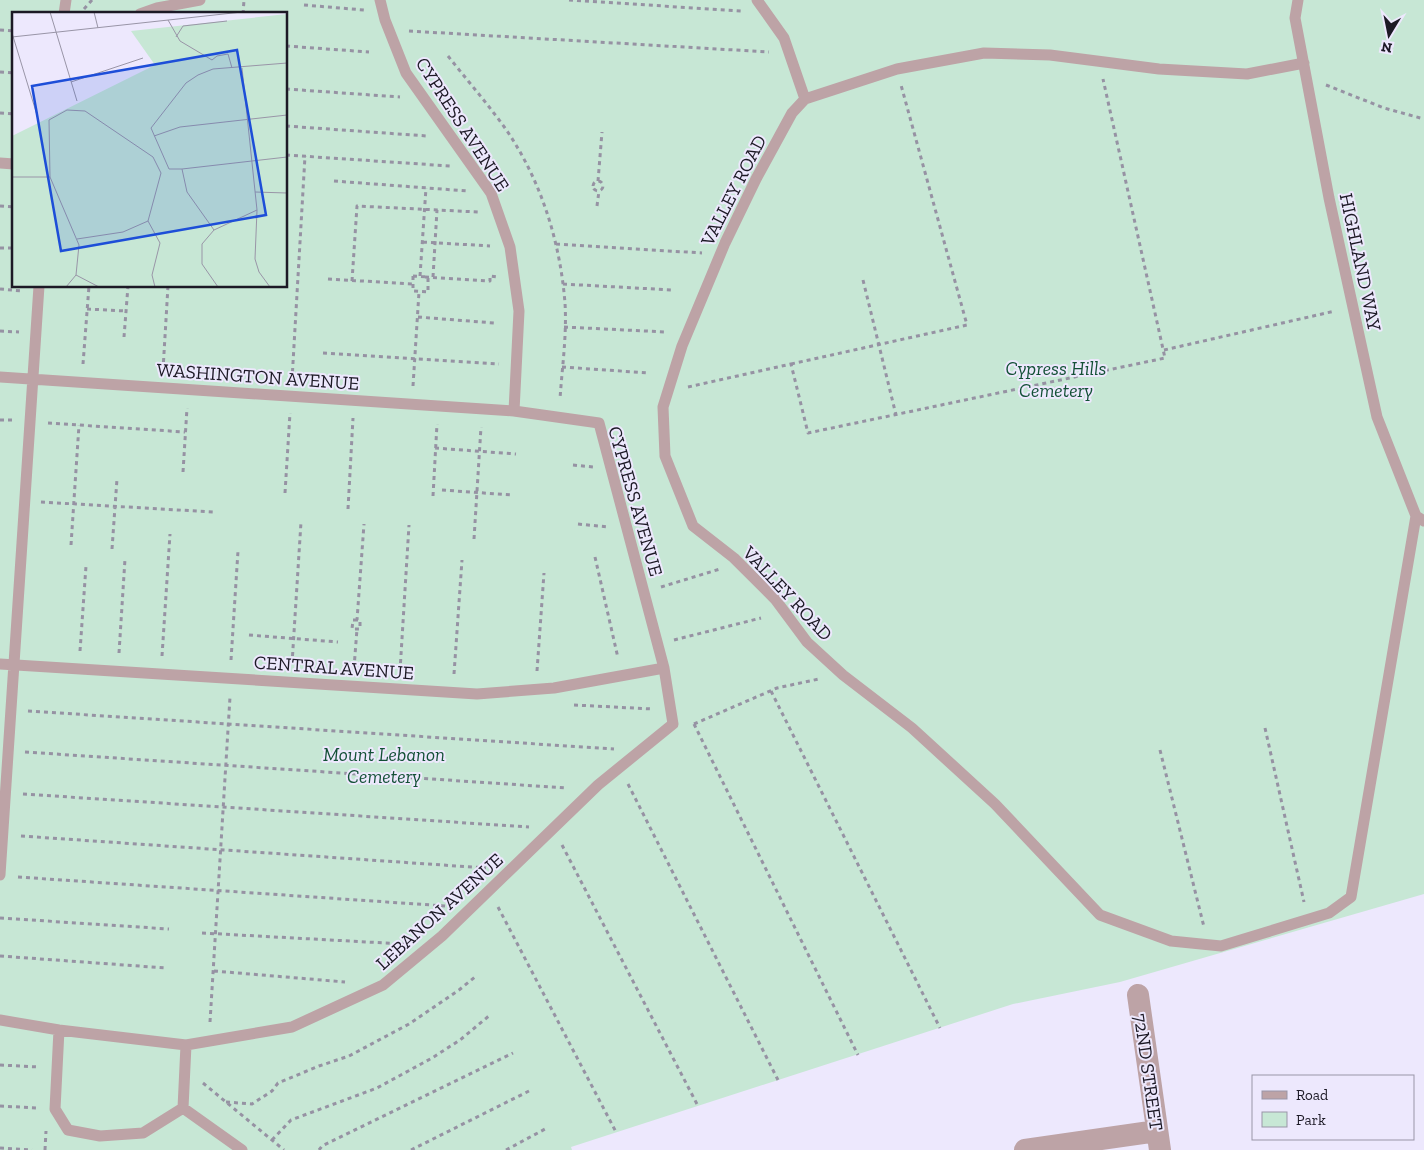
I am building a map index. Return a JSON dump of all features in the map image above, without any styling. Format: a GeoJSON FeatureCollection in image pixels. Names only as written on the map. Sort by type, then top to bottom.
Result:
{"type":"FeatureCollection","features":[{"type":"Feature","properties":{"kind":"street","name":"72ND STREET"},"geometry":{"type":"LineString","coordinates":[[1138,994],[1158,1141]]}},
{"type":"Feature","properties":{"kind":"street"},"geometry":{"type":"LineString","coordinates":[[1026,1150],[1158,1141]]}},
{"type":"Feature","properties":{"kind":"lane"},"geometry":{"type":"LineString","coordinates":[[146,12],[200,0]]}},
{"type":"Feature","properties":{"kind":"lane"},"geometry":{"type":"LineString","coordinates":[[757,0],[784,38],[805,99],[897,69],[984,53],[1050,55],[1159,69],[1247,74],[1304,63]]}},
{"type":"Feature","properties":{"kind":"lane","name":"HIGHLAND WAY"},"geometry":{"type":"LineString","coordinates":[[1298,0],[1295,18],[1329,198],[1377,417],[1420,518]]}},
{"type":"Feature","properties":{"kind":"lane","name":"CYPRESS AVENUE"},"geometry":{"type":"LineString","coordinates":[[381,6],[406,74],[491,193],[510,247],[519,311],[514,411],[599,422],[664,668],[673,724]]}},
{"type":"Feature","properties":{"kind":"lane","name":"VALLEY ROAD"},"geometry":{"type":"LineString","coordinates":[[805,99],[792,113],[756,178],[725,243],[682,346],[663,407],[665,456],[694,526],[734,558],[775,599],[807,642],[843,675],[912,728],[995,804],[1100,915],[1171,941],[1208,944]]}},
{"type":"Feature","properties":{"kind":"lane"},"geometry":{"type":"LineString","coordinates":[[5,876],[3,835],[5,793],[39,288]]}},
{"type":"Feature","properties":{"kind":"lane","name":"WASHINGTON AVENUE"},"geometry":{"type":"LineString","coordinates":[[0,377],[514,411]]}},
{"type":"Feature","properties":{"kind":"lane"},"geometry":{"type":"LineString","coordinates":[[1208,944],[1221,946],[1308,920],[1329,913],[1351,898],[1420,518]]}},
{"type":"Feature","properties":{"kind":"lane","name":"CENTRAL AVENUE"},"geometry":{"type":"LineString","coordinates":[[0,664],[477,694],[554,688],[664,668]]}},
{"type":"Feature","properties":{"kind":"lane","name":"LEBANON AVENUE"},"geometry":{"type":"LineString","coordinates":[[0,1020],[59,1030],[186,1045],[292,1027],[383,985],[430,946],[471,908],[593,790],[673,724]]}},
{"type":"Feature","properties":{"kind":"lane"},"geometry":{"type":"LineString","coordinates":[[59,1030],[55,1109],[68,1130],[100,1136],[143,1133],[183,1108]]}},
{"type":"Feature","properties":{"kind":"lane"},"geometry":{"type":"LineString","coordinates":[[183,1108],[186,1045]]}},
{"type":"Feature","properties":{"kind":"lane"},"geometry":{"type":"LineString","coordinates":[[183,1108],[242,1150]]}},
{"type":"Feature","properties":{"kind":"path"},"geometry":{"type":"LineString","coordinates":[[569,0],[741,11]]}},
{"type":"Feature","properties":{"kind":"path"},"geometry":{"type":"LineString","coordinates":[[304,5],[381,6]]}},
{"type":"Feature","properties":{"kind":"path"},"geometry":{"type":"LineString","coordinates":[[389,30],[770,52]]}},
{"type":"Feature","properties":{"kind":"path"},"geometry":{"type":"LineString","coordinates":[[288,46],[369,52]]}},
{"type":"Feature","properties":{"kind":"path"},"geometry":{"type":"LineString","coordinates":[[448,56],[505,129],[529,169],[547,210],[556,244],[565,305],[560,417]]}},
{"type":"Feature","properties":{"kind":"path"},"geometry":{"type":"LineString","coordinates":[[791,364],[808,433],[1165,358],[1099,62]]}},
{"type":"Feature","properties":{"kind":"path"},"geometry":{"type":"LineString","coordinates":[[667,392],[967,325],[897,69]]}},
{"type":"Feature","properties":{"kind":"path"},"geometry":{"type":"LineString","coordinates":[[1307,78],[1384,108],[1424,119]]}},
{"type":"Feature","properties":{"kind":"path"},"geometry":{"type":"LineString","coordinates":[[288,89],[424,99]]}},
{"type":"Feature","properties":{"kind":"path"},"geometry":{"type":"LineString","coordinates":[[288,126],[453,138]]}},
{"type":"Feature","properties":{"kind":"path"},"geometry":{"type":"LineString","coordinates":[[599,191],[594,189],[593,185],[598,181],[602,132]]}},
{"type":"Feature","properties":{"kind":"path"},"geometry":{"type":"LineString","coordinates":[[288,155],[473,167]]}},
{"type":"Feature","properties":{"kind":"path"},"geometry":{"type":"LineString","coordinates":[[285,492],[305,156]]}},
{"type":"Feature","properties":{"kind":"path"},"geometry":{"type":"LineString","coordinates":[[334,181],[491,193]]}},
{"type":"Feature","properties":{"kind":"path"},"geometry":{"type":"LineString","coordinates":[[597,206],[599,191],[602,190],[603,185],[601,181],[598,181]]}},
{"type":"Feature","properties":{"kind":"path"},"geometry":{"type":"LineString","coordinates":[[420,276],[426,188]]}},
{"type":"Feature","properties":{"kind":"path"},"geometry":{"type":"LineString","coordinates":[[352,280],[357,206],[498,214]]}},
{"type":"Feature","properties":{"kind":"path"},"geometry":{"type":"LineString","coordinates":[[437,210],[435,243],[431,277],[428,292],[413,291],[413,276],[420,276],[431,277],[490,281],[490,276],[515,278]]}},
{"type":"Feature","properties":{"kind":"path"},"geometry":{"type":"LineString","coordinates":[[423,242],[510,247]]}},
{"type":"Feature","properties":{"kind":"path"},"geometry":{"type":"LineString","coordinates":[[556,244],[708,254]]}},
{"type":"Feature","properties":{"kind":"path"},"geometry":{"type":"LineString","coordinates":[[328,279],[413,284]]}},
{"type":"Feature","properties":{"kind":"path"},"geometry":{"type":"LineString","coordinates":[[863,280],[896,415]]}},
{"type":"Feature","properties":{"kind":"path"},"geometry":{"type":"LineString","coordinates":[[562,284],[672,290]]}},
{"type":"Feature","properties":{"kind":"path"},"geometry":{"type":"LineString","coordinates":[[82,382],[89,288]]}},
{"type":"Feature","properties":{"kind":"path"},"geometry":{"type":"LineString","coordinates":[[124,337],[128,288]]}},
{"type":"Feature","properties":{"kind":"path"},"geometry":{"type":"LineString","coordinates":[[162,388],[168,288]]}},
{"type":"Feature","properties":{"kind":"path"},"geometry":{"type":"LineString","coordinates":[[412,404],[419,292]]}},
{"type":"Feature","properties":{"kind":"path"},"geometry":{"type":"LineString","coordinates":[[1163,350],[1353,307]]}},
{"type":"Feature","properties":{"kind":"path"},"geometry":{"type":"LineString","coordinates":[[87,308],[126,311]]}},
{"type":"Feature","properties":{"kind":"path"},"geometry":{"type":"LineString","coordinates":[[418,317],[494,322]]}},
{"type":"Feature","properties":{"kind":"path"},"geometry":{"type":"LineString","coordinates":[[564,327],[666,332]]}},
{"type":"Feature","properties":{"kind":"path"},"geometry":{"type":"LineString","coordinates":[[323,353],[517,365]]}},
{"type":"Feature","properties":{"kind":"path"},"geometry":{"type":"LineString","coordinates":[[562,367],[649,373]]}},
{"type":"Feature","properties":{"kind":"path"},"geometry":{"type":"LineString","coordinates":[[183,472],[188,390]]}},
{"type":"Feature","properties":{"kind":"path"},"geometry":{"type":"LineString","coordinates":[[348,509],[354,400]]}},
{"type":"Feature","properties":{"kind":"path"},"geometry":{"type":"LineString","coordinates":[[432,496],[438,406]]}},
{"type":"Feature","properties":{"kind":"path"},"geometry":{"type":"LineString","coordinates":[[474,539],[482,409]]}},
{"type":"Feature","properties":{"kind":"path"},"geometry":{"type":"LineString","coordinates":[[0,420],[185,432]]}},
{"type":"Feature","properties":{"kind":"path"},"geometry":{"type":"LineString","coordinates":[[71,545],[79,425]]}},
{"type":"Feature","properties":{"kind":"path"},"geometry":{"type":"LineString","coordinates":[[435,448],[516,454]]}},
{"type":"Feature","properties":{"kind":"path"},"geometry":{"type":"LineString","coordinates":[[112,549],[117,479]]}},
{"type":"Feature","properties":{"kind":"path"},"geometry":{"type":"LineString","coordinates":[[442,490],[512,495]]}},
{"type":"Feature","properties":{"kind":"path"},"geometry":{"type":"LineString","coordinates":[[25,501],[213,512]]}},
{"type":"Feature","properties":{"kind":"path"},"geometry":{"type":"LineString","coordinates":[[291,682],[301,522]]}},
{"type":"Feature","properties":{"kind":"path"},"geometry":{"type":"LineString","coordinates":[[352,686],[357,629],[360,629],[360,620],[357,620],[364,524]]}},
{"type":"Feature","properties":{"kind":"path"},"geometry":{"type":"LineString","coordinates":[[578,524],[627,529]]}},
{"type":"Feature","properties":{"kind":"path"},"geometry":{"type":"LineString","coordinates":[[399,689],[409,525]]}},
{"type":"Feature","properties":{"kind":"path"},"geometry":{"type":"LineString","coordinates":[[160,674],[170,534]]}},
{"type":"Feature","properties":{"kind":"path"},"geometry":{"type":"LineString","coordinates":[[209,1041],[238,551]]}},
{"type":"Feature","properties":{"kind":"path"},"geometry":{"type":"LineString","coordinates":[[595,557],[622,676]]}},
{"type":"Feature","properties":{"kind":"path"},"geometry":{"type":"LineString","coordinates":[[118,672],[125,559]]}},
{"type":"Feature","properties":{"kind":"path"},"geometry":{"type":"LineString","coordinates":[[451,692],[455,670],[462,560]]}},
{"type":"Feature","properties":{"kind":"path"},"geometry":{"type":"LineString","coordinates":[[79,669],[86,566]]}},
{"type":"Feature","properties":{"kind":"path"},"geometry":{"type":"LineString","coordinates":[[644,592],[720,569]]}},
{"type":"Feature","properties":{"kind":"path"},"geometry":{"type":"LineString","coordinates":[[536,689],[544,572]]}},
{"type":"Feature","properties":{"kind":"path"},"geometry":{"type":"LineString","coordinates":[[658,644],[761,618]]}},
{"type":"Feature","properties":{"kind":"path"},"geometry":{"type":"LineString","coordinates":[[249,635],[338,642]]}},
{"type":"Feature","properties":{"kind":"path"},"geometry":{"type":"LineString","coordinates":[[673,724],[694,724],[771,691],[827,677]]}},
{"type":"Feature","properties":{"kind":"path"},"geometry":{"type":"LineString","coordinates":[[771,691],[940,1028]]}},
{"type":"Feature","properties":{"kind":"path"},"geometry":{"type":"LineString","coordinates":[[572,704],[671,710]]}},
{"type":"Feature","properties":{"kind":"path"},"geometry":{"type":"LineString","coordinates":[[10,710],[641,750]]}},
{"type":"Feature","properties":{"kind":"path"},"geometry":{"type":"LineString","coordinates":[[694,724],[858,1055]]}},
{"type":"Feature","properties":{"kind":"path"},"geometry":{"type":"LineString","coordinates":[[1265,728],[1308,920]]}},
{"type":"Feature","properties":{"kind":"path"},"geometry":{"type":"LineString","coordinates":[[1160,750],[1208,944]]}},
{"type":"Feature","properties":{"kind":"path"},"geometry":{"type":"LineString","coordinates":[[8,751],[593,790]]}},
{"type":"Feature","properties":{"kind":"path"},"geometry":{"type":"LineString","coordinates":[[620,768],[778,1080]]}},
{"type":"Feature","properties":{"kind":"path"},"geometry":{"type":"LineString","coordinates":[[5,793],[554,828],[698,1106]]}},
{"type":"Feature","properties":{"kind":"path"},"geometry":{"type":"LineString","coordinates":[[3,835],[511,870]]}},
{"type":"Feature","properties":{"kind":"path"},"geometry":{"type":"LineString","coordinates":[[5,876],[471,908]]}},
{"type":"Feature","properties":{"kind":"path"},"geometry":{"type":"LineString","coordinates":[[489,891],[616,1132]]}},
{"type":"Feature","properties":{"kind":"path"},"geometry":{"type":"LineString","coordinates":[[0,918],[169,928]]}},
{"type":"Feature","properties":{"kind":"path"},"geometry":{"type":"LineString","coordinates":[[202,933],[430,946]]}},
{"type":"Feature","properties":{"kind":"path"},"geometry":{"type":"LineString","coordinates":[[0,956],[166,968]]}},
{"type":"Feature","properties":{"kind":"path"},"geometry":{"type":"LineString","coordinates":[[214,971],[383,985]]}},
{"type":"Feature","properties":{"kind":"path"},"geometry":{"type":"LineString","coordinates":[[226,1102],[252,1104],[272,1091],[278,1083],[349,1056],[409,1024],[460,990],[475,977]]}},
{"type":"Feature","properties":{"kind":"path"},"geometry":{"type":"LineString","coordinates":[[272,1140],[292,1120],[378,1088],[432,1058],[460,1040],[490,1015]]}},
{"type":"Feature","properties":{"kind":"path"},"geometry":{"type":"LineString","coordinates":[[319,1150],[322,1146],[513,1052]]}},
{"type":"Feature","properties":{"kind":"path"},"geometry":{"type":"LineString","coordinates":[[0,1065],[57,1068]]}},
{"type":"Feature","properties":{"kind":"path"},"geometry":{"type":"LineString","coordinates":[[211,1090],[284,1150]]}},
{"type":"Feature","properties":{"kind":"path"},"geometry":{"type":"LineString","coordinates":[[411,1150],[529,1091]]}},
{"type":"Feature","properties":{"kind":"path"},"geometry":{"type":"LineString","coordinates":[[0,1106],[55,1109]]}},
{"type":"Feature","properties":{"kind":"path"},"geometry":{"type":"LineString","coordinates":[[506,1150],[546,1128]]}},
{"type":"Feature","properties":{"kind":"path"},"geometry":{"type":"LineString","coordinates":[[0,1148],[32,1150]]}},
{"type":"Feature","properties":{"kind":"green space"},"geometry":{"type":"Polygon","coordinates":[[[0,0],[1424,0],[1424,894],[1120,982],[1013,1004],[571,1147],[572,1150],[0,1150],[0,0]]]}},
{"type":"Feature","properties":{"kind":"park label","name":"Cypress Hills Cemetery"},"geometry":{"type":"Point","coordinates":[1056,379]}},
{"type":"Feature","properties":{"kind":"park label","name":"Mount Lebanon Cemetery"},"geometry":{"type":"Point","coordinates":[384,765]}}]}
